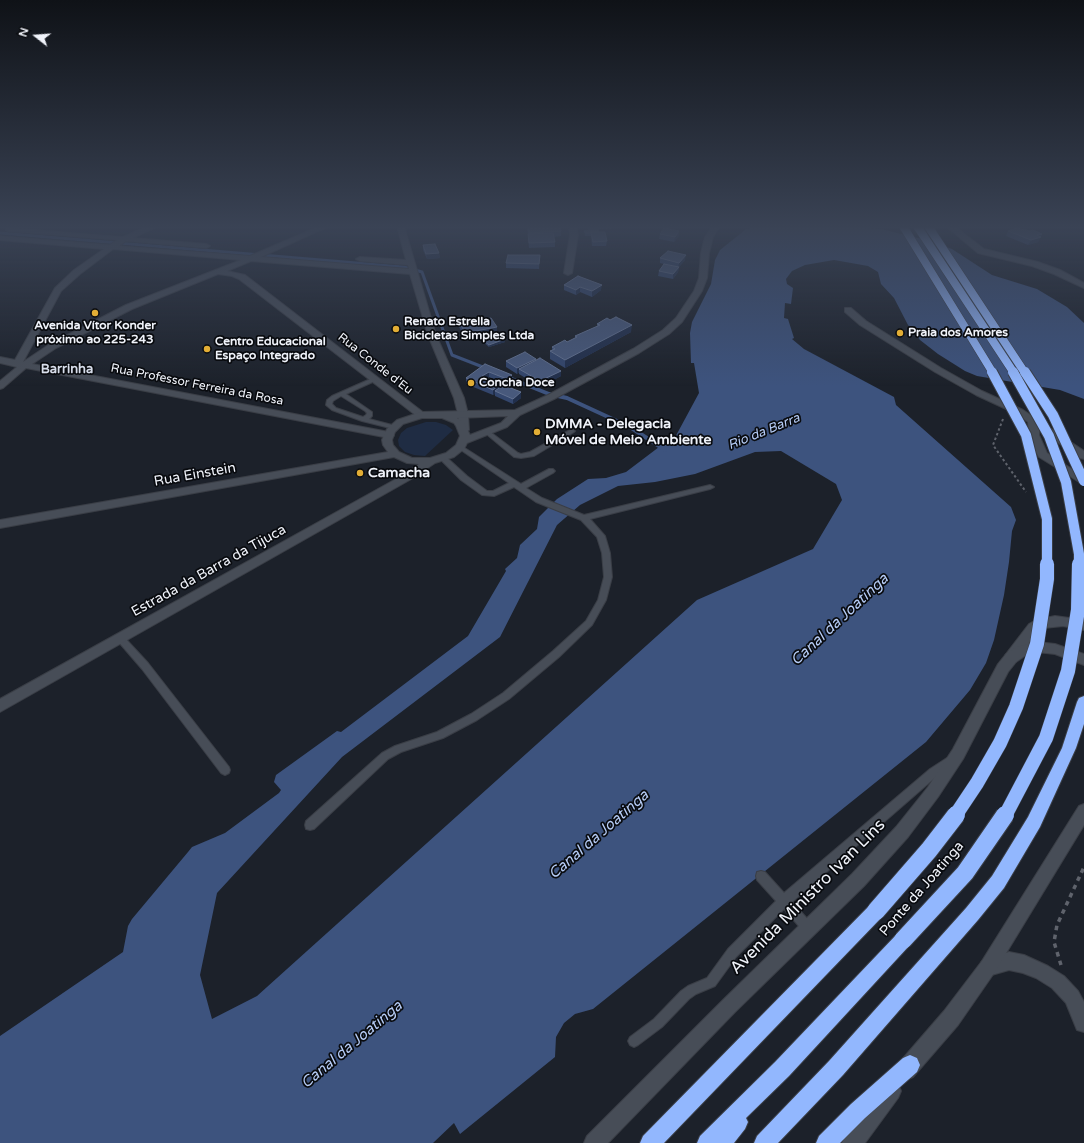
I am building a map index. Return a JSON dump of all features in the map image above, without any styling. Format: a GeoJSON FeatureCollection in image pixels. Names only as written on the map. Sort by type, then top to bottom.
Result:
{"type":"FeatureCollection","features":[{"type":"Feature","properties":{"kind":"highway","name":"Ponte da Joatinga"},"geometry":{"type":"LineString","coordinates":[[650,1143],[876,911],[929,850],[952,820],[977,783],[1000,743],[1016,707],[1037,644],[1047,579],[1047,519],[1026,435],[1010,403],[936,279]]}},
{"type":"Feature","properties":{"kind":"highway","name":"Ponte da Joatinga"},"geometry":{"type":"LineString","coordinates":[[782,1069],[965,872],[1010,808],[1046,738],[1068,671],[1078,610],[1079,554],[1066,482],[1049,436],[1020,383],[952,279]]}},
{"type":"Feature","properties":{"kind":"highway"},"geometry":{"type":"LineString","coordinates":[[963,279],[1053,415],[1084,482]]}},
{"type":"Feature","properties":{"kind":"highway"},"geometry":{"type":"LineString","coordinates":[[764,1143],[836,1068],[972,914],[998,882],[1034,822],[1068,748],[1084,702]]}},
{"type":"Feature","properties":{"kind":"highway"},"geometry":{"type":"LineString","coordinates":[[826,1143],[858,1111],[910,1065]]}},
{"type":"Feature","properties":{"kind":"highway"},"geometry":{"type":"LineString","coordinates":[[707,1143],[782,1069]]}},
{"type":"Feature","properties":{"kind":"highway"},"geometry":{"type":"LineString","coordinates":[[720,1143],[782,1069]]}},
{"type":"Feature","properties":{"kind":"street"},"geometry":{"type":"LineString","coordinates":[[21,365],[58,290],[69,279]]}},
{"type":"Feature","properties":{"kind":"street"},"geometry":{"type":"LineString","coordinates":[[0,386],[21,365],[78,332],[129,307],[196,279]]}},
{"type":"Feature","properties":{"kind":"street","name":"Rua Conde d'Eu"},"geometry":{"type":"LineString","coordinates":[[245,279],[421,415]]}},
{"type":"Feature","properties":{"kind":"street"},"geometry":{"type":"LineString","coordinates":[[415,279],[432,335],[463,414],[464,430],[462,444]]}},
{"type":"Feature","properties":{"kind":"street"},"geometry":{"type":"LineString","coordinates":[[517,413],[443,416],[421,415],[406,419],[394,426],[388,435],[388,445],[395,454],[411,460],[437,460],[456,452],[462,444],[504,425],[517,413],[555,395],[651,342],[679,320],[698,291],[702,279]]}},
{"type":"Feature","properties":{"kind":"street"},"geometry":{"type":"LineString","coordinates":[[1071,279],[1084,286]]}},
{"type":"Feature","properties":{"kind":"street"},"geometry":{"type":"LineString","coordinates":[[848,310],[863,323],[938,370],[978,393],[1008,406],[1033,421],[1084,456]]}},
{"type":"Feature","properties":{"kind":"street","name":"Rua Professor Ferreira da Rosa"},"geometry":{"type":"LineString","coordinates":[[0,360],[388,435]]}},
{"type":"Feature","properties":{"kind":"street"},"geometry":{"type":"LineString","coordinates":[[494,414],[504,425]]}},
{"type":"Feature","properties":{"kind":"street"},"geometry":{"type":"LineString","coordinates":[[443,416],[457,421],[464,430]]}},
{"type":"Feature","properties":{"kind":"street"},"geometry":{"type":"LineString","coordinates":[[1033,421],[1034,435],[1043,455],[1084,482]]}},
{"type":"Feature","properties":{"kind":"street","name":"Rua Einstein"},"geometry":{"type":"LineString","coordinates":[[0,524],[395,454]]}},
{"type":"Feature","properties":{"kind":"street","name":"Estrada da Barra da Tijuca"},"geometry":{"type":"LineString","coordinates":[[0,706],[437,460]]}},
{"type":"Feature","properties":{"kind":"street"},"geometry":{"type":"LineString","coordinates":[[1011,658],[1028,634],[1041,624],[1063,621],[1084,626]]}},
{"type":"Feature","properties":{"kind":"street","name":"Avenida Ministro Ivan Lins"},"geometry":{"type":"LineString","coordinates":[[594,1143],[729,1006],[858,880],[902,832],[933,792],[958,754],[1003,668],[1011,658],[1022,651],[1037,647],[1055,649],[1084,660]]}},
{"type":"Feature","properties":{"kind":"street"},"geometry":{"type":"LineString","coordinates":[[852,1143],[910,1065],[951,1018],[988,967],[1084,812]]}},
{"type":"Feature","properties":{"kind":"street"},"geometry":{"type":"LineString","coordinates":[[988,967],[1009,961],[1024,964],[1042,972],[1058,982],[1072,997],[1084,1023]]}},
{"type":"Feature","properties":{"kind":"lane"},"geometry":{"type":"LineString","coordinates":[[375,380],[330,400],[329,405],[334,409],[364,420],[394,426]]}},
{"type":"Feature","properties":{"kind":"lane"},"geometry":{"type":"LineString","coordinates":[[342,394],[370,413],[364,420]]}},
{"type":"Feature","properties":{"kind":"lane"},"geometry":{"type":"LineString","coordinates":[[487,432],[516,455],[521,456],[532,454],[572,431]]}},
{"type":"Feature","properties":{"kind":"lane"},"geometry":{"type":"LineString","coordinates":[[310,825],[357,780],[385,756],[398,749],[440,735],[474,717],[512,691],[556,654],[588,623],[602,600],[608,578],[606,553],[601,536],[584,518],[575,513],[539,500],[462,444]]}},
{"type":"Feature","properties":{"kind":"lane"},"geometry":{"type":"LineString","coordinates":[[437,460],[485,492],[494,494],[515,482]]}},
{"type":"Feature","properties":{"kind":"lane"},"geometry":{"type":"LineString","coordinates":[[521,487],[551,471]]}},
{"type":"Feature","properties":{"kind":"lane"},"geometry":{"type":"LineString","coordinates":[[584,518],[710,487]]}},
{"type":"Feature","properties":{"kind":"lane"},"geometry":{"type":"LineString","coordinates":[[120,638],[145,666],[225,770]]}},
{"type":"Feature","properties":{"kind":"lane"},"geometry":{"type":"LineString","coordinates":[[634,1041],[658,1023],[685,995],[692,990],[711,982],[732,953],[784,901],[934,772],[958,754]]}},
{"type":"Feature","properties":{"kind":"lane"},"geometry":{"type":"LineString","coordinates":[[761,876],[808,928]]}},
{"type":"Feature","properties":{"kind":"path"},"geometry":{"type":"LineString","coordinates":[[1008,406],[993,444],[1026,492]]}},
{"type":"Feature","properties":{"kind":"path"},"geometry":{"type":"LineString","coordinates":[[1066,970],[1061,965],[1054,942],[1057,925],[1084,867]]}},
{"type":"Feature","properties":{"kind":"shaded area"},"geometry":{"type":"Polygon","coordinates":[[[426,422],[436,422],[446,425],[453,430],[425,456],[405,452],[399,446],[398,440],[401,433],[407,428],[426,422]]]}},
{"type":"Feature","properties":{"kind":"water","name":"Canal da Joatinga"},"geometry":{"type":"Polygon","coordinates":[[[712,279],[786,279],[787,284],[793,288],[791,304],[785,303],[784,318],[788,319],[794,338],[792,339],[804,349],[894,397],[896,405],[1011,507],[1016,520],[1012,531],[1004,595],[994,640],[986,663],[970,690],[926,742],[593,1009],[575,1014],[564,1023],[556,1037],[555,1057],[460,1134],[454,1123],[433,1143],[0,1143],[0,1036],[123,952],[128,926],[132,919],[192,847],[225,833],[279,793],[281,790],[274,782],[276,775],[337,731],[341,732],[468,636],[506,571],[505,569],[517,558],[520,545],[537,529],[539,517],[557,499],[588,479],[606,478],[626,472],[659,447],[672,443],[699,393],[694,363],[691,363],[690,333],[692,322],[711,284],[712,279]],[[781,451],[755,452],[695,474],[655,482],[618,486],[580,505],[557,525],[500,637],[342,757],[217,893],[200,975],[212,1019],[257,996],[697,600],[813,549],[842,500],[836,484],[781,451]]]}},
{"type":"Feature","properties":{"kind":"water"},"geometry":{"type":"Polygon","coordinates":[[[880,279],[1006,279],[1037,289],[1067,307],[1084,323],[1084,399],[1060,390],[977,376],[965,371],[938,354],[920,340],[908,325],[894,298],[881,284],[880,279]]]}},
{"type":"Feature","properties":{"kind":"building"},"geometry":{"type":"Polygon","coordinates":[[[573,279],[587,279],[602,285],[592,291],[580,287],[576,290],[564,285],[573,279]]]}},
{"type":"Feature","properties":{"kind":"building"},"geometry":{"type":"Polygon","coordinates":[[[616,317],[632,325],[565,360],[550,351],[555,349],[552,347],[565,340],[567,342],[577,337],[575,336],[600,325],[597,324],[607,318],[610,320],[616,317]]]}},
{"type":"Feature","properties":{"kind":"building"},"geometry":{"type":"Polygon","coordinates":[[[476,318],[477,320],[491,318],[497,327],[465,333],[459,321],[476,318]]]}},
{"type":"Feature","properties":{"kind":"building"},"geometry":{"type":"Polygon","coordinates":[[[498,333],[505,339],[489,345],[482,339],[498,333]]]}},
{"type":"Feature","properties":{"kind":"building"},"geometry":{"type":"Polygon","coordinates":[[[525,352],[536,359],[517,368],[506,361],[525,352]]]}},
{"type":"Feature","properties":{"kind":"building"},"geometry":{"type":"Polygon","coordinates":[[[540,358],[561,371],[540,381],[519,369],[540,358]]]}},
{"type":"Feature","properties":{"kind":"building"},"geometry":{"type":"Polygon","coordinates":[[[485,364],[512,375],[507,379],[489,372],[482,376],[500,384],[493,390],[466,378],[485,364]]]}},
{"type":"Feature","properties":{"kind":"building"},"geometry":{"type":"Polygon","coordinates":[[[503,385],[521,392],[513,399],[495,391],[503,385]]]}},
{"type":"Feature","properties":{"kind":"waterway","name":"Rio da Barra"},"geometry":{"type":"LineString","coordinates":[[425,279],[452,355],[488,369]]}},
{"type":"Feature","properties":{"kind":"waterway","name":"Rio da Barra"},"geometry":{"type":"LineString","coordinates":[[507,377],[549,394],[567,398],[630,427],[665,450]]}},
{"type":"Feature","properties":{"kind":"place","name":"Avenida Vítor Konder próximo ao 225-243"},"geometry":{"type":"Point","coordinates":[95,313]}},
{"type":"Feature","properties":{"kind":"place","name":"Renato Estrella Bicicletas Simples Ltda"},"geometry":{"type":"Point","coordinates":[396,329]}},
{"type":"Feature","properties":{"kind":"place","name":"Praia dos Amores"},"geometry":{"type":"Point","coordinates":[900,333]}},
{"type":"Feature","properties":{"kind":"place","name":"Centro Educacional Espaço Integrado"},"geometry":{"type":"Point","coordinates":[207,349]}},
{"type":"Feature","properties":{"kind":"place","name":"Concha Doce"},"geometry":{"type":"Point","coordinates":[471,383]}},
{"type":"Feature","properties":{"kind":"place","name":"DMMA - Delegacia Móvel de Meio Ambiente"},"geometry":{"type":"Point","coordinates":[537,432]}},
{"type":"Feature","properties":{"kind":"place","name":"Camacha"},"geometry":{"type":"Point","coordinates":[360,473]}},
{"type":"Feature","properties":{"kind":"district","name":"Barrinha"},"geometry":{"type":"Point","coordinates":[67,370]}}]}
